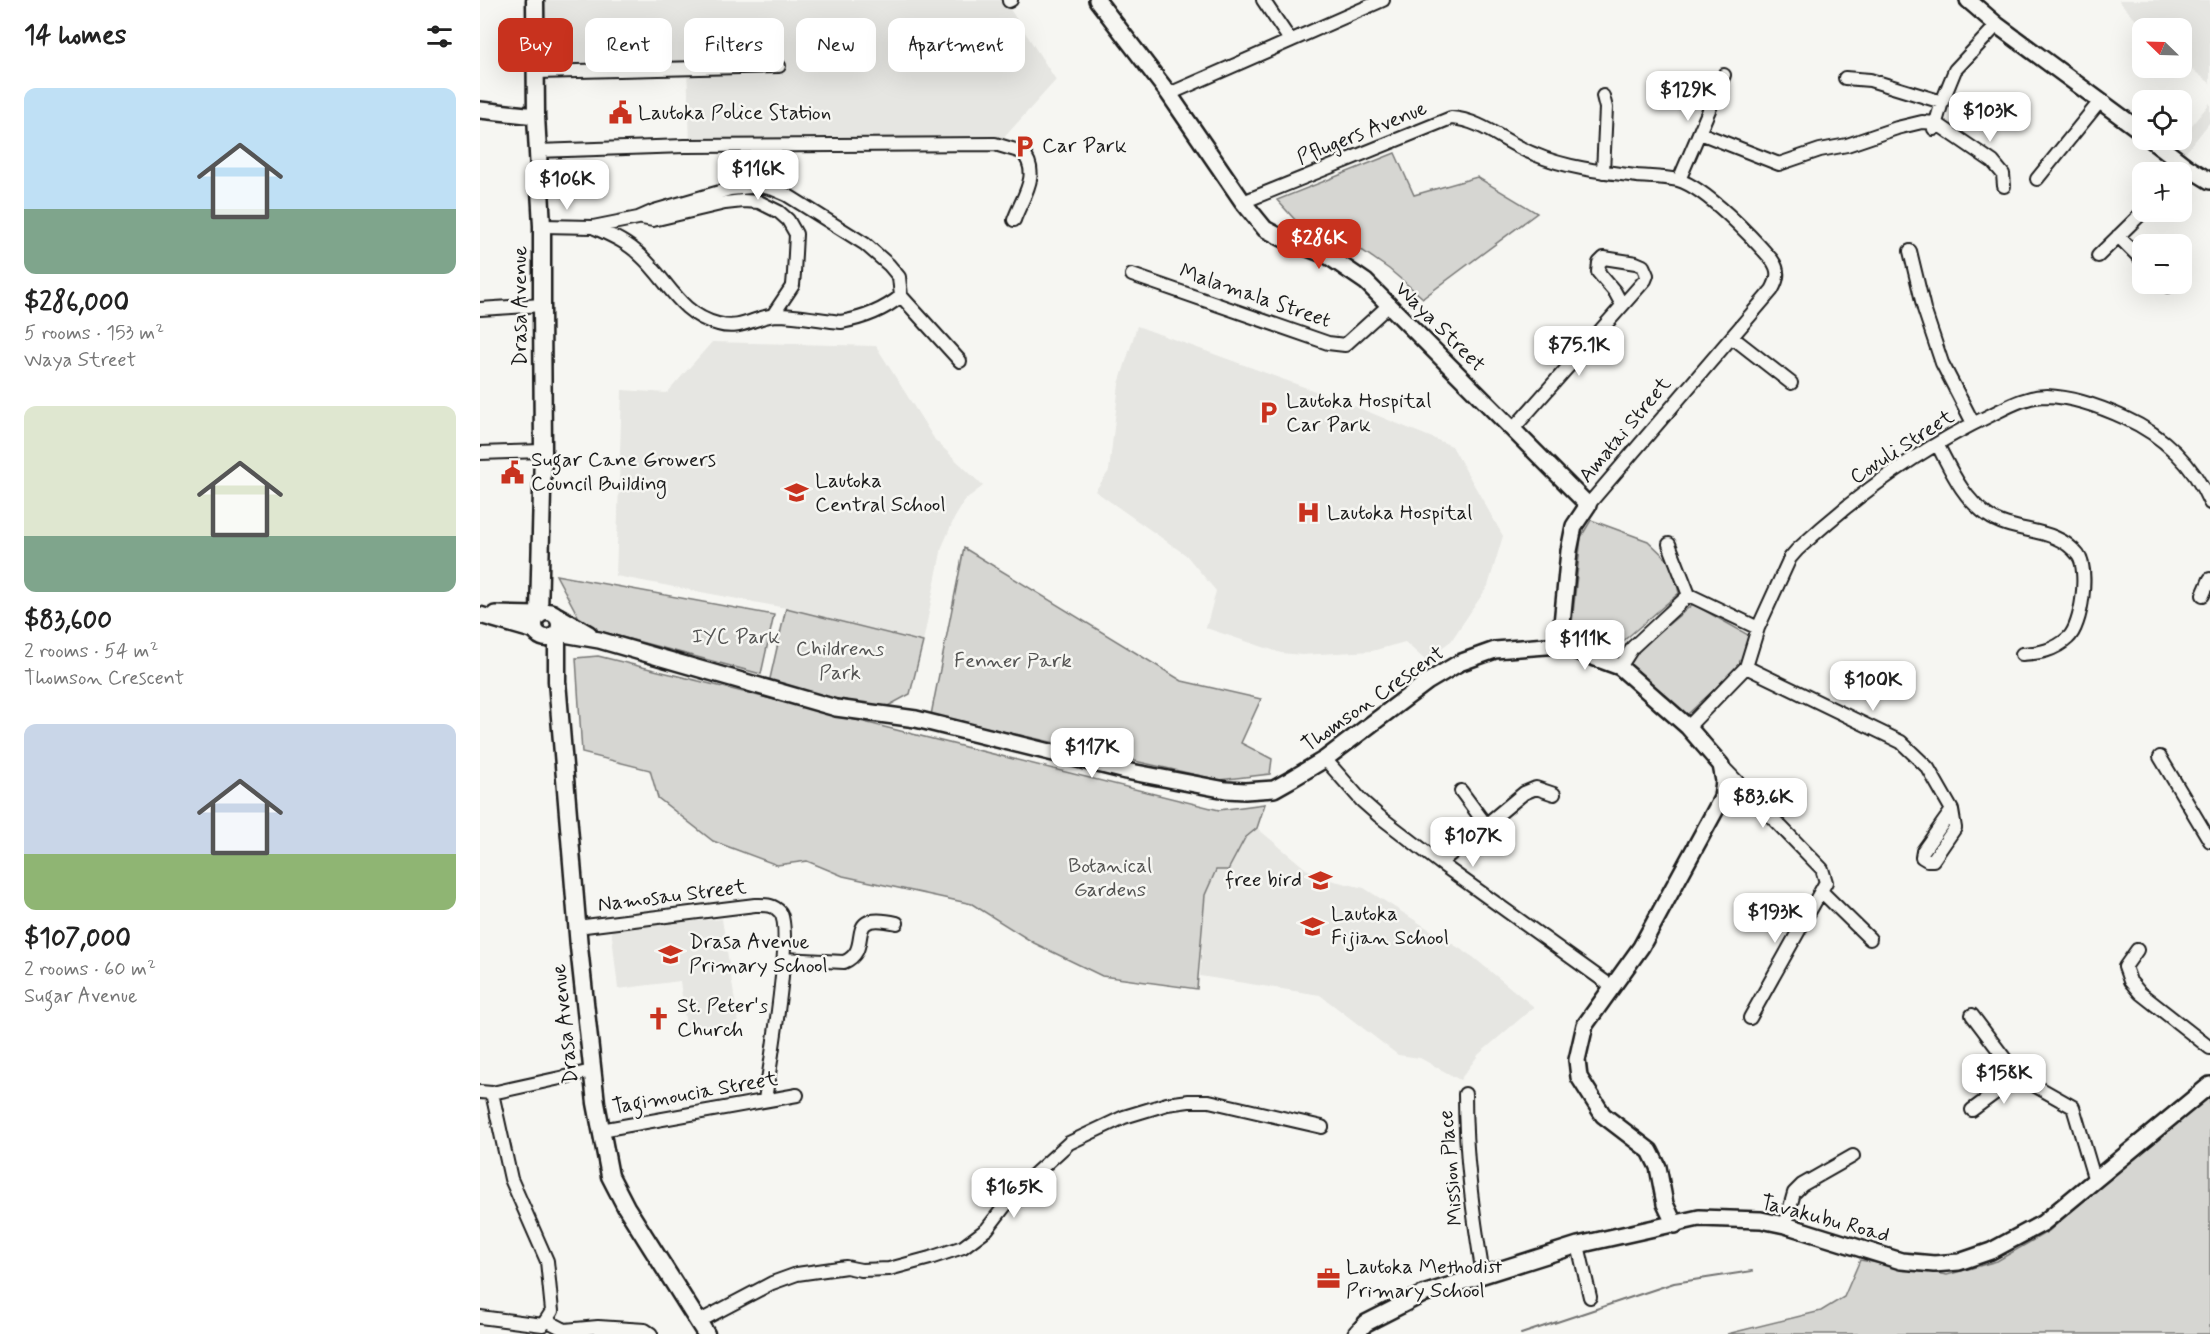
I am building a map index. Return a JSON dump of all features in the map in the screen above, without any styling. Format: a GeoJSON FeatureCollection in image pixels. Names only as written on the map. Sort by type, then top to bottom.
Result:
{"type":"FeatureCollection","features":[{"type":"Feature","properties":{"kind":"highway","name":"Drasa Avenue"},"geometry":{"type":"LineString","coordinates":[[536,0],[536,18]]}},
{"type":"Feature","properties":{"kind":"highway","name":"Drasa Avenue"},"geometry":{"type":"LineString","coordinates":[[537,72],[537,150],[542,226],[541,576],[557,681],[577,927],[592,1071],[610,1176],[626,1208],[702,1328]]}},
{"type":"Feature","properties":{"kind":"main road","name":"Waya Street"},"geometry":{"type":"LineString","coordinates":[[1098,0],[1169,94],[1265,229],[1328,256],[1366,282],[1588,505]]}},
{"type":"Feature","properties":{"kind":"main road"},"geometry":{"type":"LineString","coordinates":[[1968,0],[1997,26],[2101,99],[2132,124]]}},
{"type":"Feature","properties":{"kind":"main road"},"geometry":{"type":"LineString","coordinates":[[480,110],[536,116]]}},
{"type":"Feature","properties":{"kind":"main road"},"geometry":{"type":"LineString","coordinates":[[2163,150],[2175,162]]}},
{"type":"Feature","properties":{"kind":"main road"},"geometry":{"type":"LineString","coordinates":[[2192,173],[2210,181]]}},
{"type":"Feature","properties":{"kind":"main road","name":"Amatai Street"},"geometry":{"type":"LineString","coordinates":[[1560,645],[1569,551],[1574,526],[1588,505]]}},
{"type":"Feature","properties":{"kind":"main road","name":"Thomson Crescent"},"geometry":{"type":"LineString","coordinates":[[480,614],[548,624],[836,708],[916,719],[1126,771],[1226,790],[1245,791],[1274,789],[1325,759],[1427,682],[1459,663],[1495,650],[1560,645],[1620,667],[1688,727],[1721,765]]}},
{"type":"Feature","properties":{"kind":"main road"},"geometry":{"type":"LineString","coordinates":[[1675,1225],[1665,1204],[1658,1167],[1650,1151],[1603,1115],[1579,1077],[1577,1060],[1585,1025],[1641,947],[1722,798],[1724,781],[1721,765]]}},
{"type":"Feature","properties":{"kind":"main road","name":"Tavakubu Road"},"geometry":{"type":"LineString","coordinates":[[1356,1334],[1366,1323],[1423,1294],[1578,1245],[1699,1218],[1761,1220],[1785,1225],[1901,1262],[1934,1264],[1959,1262],[1991,1251],[2043,1223],[2210,1085]]}},
{"type":"Feature","properties":{"kind":"street"},"geometry":{"type":"LineString","coordinates":[[1263,0],[1290,40]]}},
{"type":"Feature","properties":{"kind":"street"},"geometry":{"type":"LineString","coordinates":[[1169,94],[1383,0]]}},
{"type":"Feature","properties":{"kind":"street"},"geometry":{"type":"LineString","coordinates":[[1935,127],[1955,70],[1997,26]]}},
{"type":"Feature","properties":{"kind":"street"},"geometry":{"type":"LineString","coordinates":[[573,71],[684,68]]}},
{"type":"Feature","properties":{"kind":"street"},"geometry":{"type":"LineString","coordinates":[[1679,180],[1724,75]]}},
{"type":"Feature","properties":{"kind":"street"},"geometry":{"type":"LineString","coordinates":[[1845,78],[1870,80],[1942,102]]}},
{"type":"Feature","properties":{"kind":"street"},"geometry":{"type":"LineString","coordinates":[[1603,96],[1606,108],[1603,172]]}},
{"type":"Feature","properties":{"kind":"street"},"geometry":{"type":"LineString","coordinates":[[2037,179],[2101,99]]}},
{"type":"Feature","properties":{"kind":"street","name":"Pflugers Avenue"},"geometry":{"type":"LineString","coordinates":[[1244,202],[1450,118],[1467,119],[1533,154],[1569,165],[1603,172],[1679,180],[1702,194],[1725,213],[1777,267]]}},
{"type":"Feature","properties":{"kind":"street"},"geometry":{"type":"LineString","coordinates":[[1700,133],[1779,164],[1820,150],[1847,145],[1922,122],[1935,127],[1993,162],[2002,174],[2004,186]]}},
{"type":"Feature","properties":{"kind":"street"},"geometry":{"type":"LineString","coordinates":[[537,150],[696,145],[1003,145],[1022,152],[1031,170],[1030,184],[1014,220]]}},
{"type":"Feature","properties":{"kind":"street"},"geometry":{"type":"LineString","coordinates":[[542,226],[593,227],[638,218],[654,211],[730,189],[760,186],[773,189],[787,195],[865,244],[889,265],[899,277],[901,296],[960,361]]}},
{"type":"Feature","properties":{"kind":"street"},"geometry":{"type":"LineString","coordinates":[[638,218],[653,220],[743,201],[759,202],[779,212],[788,220],[796,234],[794,273],[793,285],[773,315]]}},
{"type":"Feature","properties":{"kind":"street"},"geometry":{"type":"LineString","coordinates":[[2097,256],[2133,222]]}},
{"type":"Feature","properties":{"kind":"street"},"geometry":{"type":"LineString","coordinates":[[593,227],[630,246],[657,272],[686,309],[720,325],[739,326],[773,315],[841,322],[886,308],[901,296]]}},
{"type":"Feature","properties":{"kind":"street"},"geometry":{"type":"LineString","coordinates":[[2118,236],[2132,251]]}},
{"type":"Feature","properties":{"kind":"street"},"geometry":{"type":"LineString","coordinates":[[1910,250],[1924,309],[1941,363],[1973,423]]}},
{"type":"Feature","properties":{"kind":"street","name":"Amatai Street"},"geometry":{"type":"LineString","coordinates":[[1588,505],[1772,290],[1778,279],[1777,267]]}},
{"type":"Feature","properties":{"kind":"street","name":"Malamala Street"},"geometry":{"type":"LineString","coordinates":[[1132,275],[1336,344],[1345,345],[1388,306]]}},
{"type":"Feature","properties":{"kind":"street"},"geometry":{"type":"LineString","coordinates":[[480,309],[542,305]]}},
{"type":"Feature","properties":{"kind":"street"},"geometry":{"type":"LineString","coordinates":[[1514,429],[1622,305]]}},
{"type":"Feature","properties":{"kind":"street"},"geometry":{"type":"LineString","coordinates":[[1732,337],[1791,383]]}},
{"type":"Feature","properties":{"kind":"street","name":"Covuli Street"},"geometry":{"type":"LineString","coordinates":[[1688,727],[1746,666],[1758,628],[1790,558],[1797,550],[1871,487],[1898,468],[1973,423],[2020,400],[2046,396],[2088,403],[2135,422],[2163,439],[2194,475],[2210,503]]}},
{"type":"Feature","properties":{"kind":"street"},"geometry":{"type":"LineString","coordinates":[[1937,444],[1962,492],[1988,516],[2018,527],[2055,536],[2068,544],[2080,556],[2084,582],[2082,602],[2070,637],[2046,652],[2022,654]]}},
{"type":"Feature","properties":{"kind":"street"},"geometry":{"type":"LineString","coordinates":[[480,453],[543,451]]}},
{"type":"Feature","properties":{"kind":"street"},"geometry":{"type":"LineString","coordinates":[[1669,544],[1689,595],[1758,628]]}},
{"type":"Feature","properties":{"kind":"street"},"geometry":{"type":"LineString","coordinates":[[2204,595],[2210,579]]}},
{"type":"Feature","properties":{"kind":"street"},"geometry":{"type":"LineString","coordinates":[[1620,667],[1634,647],[1689,595]]}},
{"type":"Feature","properties":{"kind":"street"},"geometry":{"type":"LineString","coordinates":[[1746,666],[1901,742],[1928,768],[1952,810]]}},
{"type":"Feature","properties":{"kind":"street"},"geometry":{"type":"LineString","coordinates":[[2160,757],[2210,841]]}},
{"type":"Feature","properties":{"kind":"street"},"geometry":{"type":"LineString","coordinates":[[1325,759],[1362,801],[1440,863],[1611,986]]}},
{"type":"Feature","properties":{"kind":"street"},"geometry":{"type":"LineString","coordinates":[[1721,765],[1822,869],[1826,882],[1750,1018]]}},
{"type":"Feature","properties":{"kind":"street"},"geometry":{"type":"LineString","coordinates":[[1440,863],[1531,789],[1542,789],[1554,794]]}},
{"type":"Feature","properties":{"kind":"street"},"geometry":{"type":"LineString","coordinates":[[1461,791],[1486,825]]}},
{"type":"Feature","properties":{"kind":"street"},"geometry":{"type":"LineString","coordinates":[[1822,892],[1870,939]]}},
{"type":"Feature","properties":{"kind":"street","name":"Namosau Street"},"geometry":{"type":"LineString","coordinates":[[577,927],[771,905],[780,912],[784,919],[784,959]]}},
{"type":"Feature","properties":{"kind":"street"},"geometry":{"type":"LineString","coordinates":[[765,1100],[784,959],[844,962],[853,958],[864,926],[869,921],[878,919],[897,923]]}},
{"type":"Feature","properties":{"kind":"street"},"geometry":{"type":"LineString","coordinates":[[2137,950],[2125,968],[2130,981],[2152,1003],[2210,1048]]}},
{"type":"Feature","properties":{"kind":"street"},"geometry":{"type":"LineString","coordinates":[[1972,1015],[2018,1076],[2073,1107],[2095,1181]]}},
{"type":"Feature","properties":{"kind":"street"},"geometry":{"type":"LineString","coordinates":[[480,1317],[543,1325],[552,1311],[547,1261],[511,1179],[486,1092],[592,1071]]}},
{"type":"Feature","properties":{"kind":"street"},"geometry":{"type":"LineString","coordinates":[[1972,1110],[2018,1076]]}},
{"type":"Feature","properties":{"kind":"street","name":"Mission Place"},"geometry":{"type":"LineString","coordinates":[[1465,1094],[1465,1137],[1471,1202],[1483,1275]]}},
{"type":"Feature","properties":{"kind":"street","name":"Tagimoucia Street"},"geometry":{"type":"LineString","coordinates":[[601,1130],[797,1095]]}},
{"type":"Feature","properties":{"kind":"street"},"geometry":{"type":"LineString","coordinates":[[702,1328],[772,1283],[796,1274],[846,1267],[861,1270],[889,1269],[963,1247],[987,1229],[1017,1190],[1069,1143],[1124,1117],[1167,1104],[1209,1101],[1322,1127]]}},
{"type":"Feature","properties":{"kind":"street"},"geometry":{"type":"LineString","coordinates":[[1785,1225],[1794,1193],[1802,1185],[1853,1156]]}},
{"type":"Feature","properties":{"kind":"street"},"geometry":{"type":"LineString","coordinates":[[1578,1245],[1590,1297]]}},
{"type":"Feature","properties":{"kind":"street"},"geometry":{"type":"LineString","coordinates":[[546,1320],[565,1330],[598,1327],[645,1330],[651,1334]]}},
{"type":"Feature","properties":{"kind":"shaded area"},"geometry":{"type":"Polygon","coordinates":[[[538,0],[1004,0],[1016,18],[888,18],[888,72],[1025,72],[1025,32],[1056,80],[1000,142],[690,143],[687,72],[784,72],[784,18],[684,18],[684,69],[672,69],[672,18],[585,18],[585,68],[573,67],[573,18],[538,18],[538,0]]]}},
{"type":"Feature","properties":{"kind":"shaded area"},"geometry":{"type":"Polygon","coordinates":[[[2210,0],[2210,83],[2192,69],[2192,18],[2134,18],[2119,1],[2210,0]]]}},
{"type":"Feature","properties":{"kind":"shaded area"},"geometry":{"type":"Polygon","coordinates":[[[2210,103],[2210,122],[2192,144],[2192,125],[2210,103]]]}},
{"type":"Feature","properties":{"kind":"shaded area"},"geometry":{"type":"Polygon","coordinates":[[[2173,150],[2188,150],[2182,157],[2173,150]]]}},
{"type":"Feature","properties":{"kind":"shaded area","name":"Lautoka Hospital"},"geometry":{"type":"Polygon","coordinates":[[[1137,326],[1337,399],[1452,446],[1503,536],[1488,586],[1451,641],[1425,660],[1405,642],[1372,651],[1302,655],[1281,653],[1206,628],[1216,591],[1186,555],[1095,491],[1109,471],[1119,384],[1137,326]]]}},
{"type":"Feature","properties":{"kind":"shaded area","name":"Lautoka Central School"},"geometry":{"type":"Polygon","coordinates":[[[712,342],[876,346],[935,440],[983,486],[966,499],[942,547],[923,642],[786,608],[616,576],[622,390],[667,393],[712,342]]]}},
{"type":"Feature","properties":{"kind":"shaded area","name":"Lautoka Fijian School"},"geometry":{"type":"Polygon","coordinates":[[[1257,828],[1306,869],[1326,879],[1364,888],[1473,957],[1534,1007],[1479,1054],[1460,1080],[1420,1058],[1398,1055],[1320,995],[1200,976],[1205,895],[1216,870],[1228,870],[1245,838],[1257,828]]]}},
{"type":"Feature","properties":{"kind":"shaded area","name":"Drasa Avenue Primary School"},"geometry":{"type":"Polygon","coordinates":[[[722,919],[739,1027],[687,1035],[680,981],[618,989],[611,927],[722,919]]]}},
{"type":"Feature","properties":{"kind":"green space"},"geometry":{"type":"Polygon","coordinates":[[[1395,153],[1414,195],[1477,177],[1537,213],[1423,298],[1389,269],[1363,251],[1308,230],[1297,222],[1277,200],[1395,153]]]}},
{"type":"Feature","properties":{"kind":"green space"},"geometry":{"type":"Polygon","coordinates":[[[1591,520],[1648,541],[1672,564],[1679,593],[1614,649],[1571,633],[1581,537],[1591,520]]]}},
{"type":"Feature","properties":{"kind":"green space","name":"Fenner Park"},"geometry":{"type":"Polygon","coordinates":[[[964,548],[1182,681],[1261,699],[1241,743],[1272,759],[1270,774],[1219,780],[931,715],[964,548]]]}},
{"type":"Feature","properties":{"kind":"green space","name":"IYC Park"},"geometry":{"type":"Polygon","coordinates":[[[556,575],[774,615],[761,674],[584,627],[556,575]]]}},
{"type":"Feature","properties":{"kind":"green space"},"geometry":{"type":"Polygon","coordinates":[[[1693,604],[1750,636],[1742,664],[1676,725],[1626,673],[1638,650],[1693,604]]]}},
{"type":"Feature","properties":{"kind":"green space","name":"Childrens Park"},"geometry":{"type":"Polygon","coordinates":[[[786,608],[923,642],[910,694],[886,707],[839,700],[769,683],[786,608]]]}},
{"type":"Feature","properties":{"kind":"green space","name":"Botanical Gardens"},"geometry":{"type":"Polygon","coordinates":[[[598,656],[1219,810],[1265,804],[1257,828],[1245,838],[1228,870],[1216,870],[1205,895],[1197,989],[1102,976],[1034,943],[972,904],[843,876],[807,861],[777,865],[713,841],[658,798],[650,770],[582,753],[576,658],[598,656]]]}},
{"type":"Feature","properties":{"kind":"green space"},"geometry":{"type":"Polygon","coordinates":[[[2210,1091],[2210,1334],[1727,1334],[1821,1311],[1844,1297],[1860,1260],[1947,1275],[1997,1261],[2049,1231],[2210,1091]]]}},
{"type":"Feature","properties":{"kind":"waterway"},"geometry":{"type":"LineString","coordinates":[[1521,1334],[1674,1283],[1752,1271]]}},
{"type":"Feature","properties":{"kind":"place","name":"Lautoka Police Station"},"geometry":{"type":"Point","coordinates":[620,113]}},
{"type":"Feature","properties":{"kind":"place","name":"Car Park"},"geometry":{"type":"Point","coordinates":[1024,146]}},
{"type":"Feature","properties":{"kind":"place","name":"Lautoka Hospital Car Park"},"geometry":{"type":"Point","coordinates":[1268,413]}},
{"type":"Feature","properties":{"kind":"place","name":"Sugar Cane Growers Council Building"},"geometry":{"type":"Point","coordinates":[513,472]}},
{"type":"Feature","properties":{"kind":"place","name":"Lautoka Central School"},"geometry":{"type":"Point","coordinates":[797,493]}},
{"type":"Feature","properties":{"kind":"place","name":"Lautoka Hospital"},"geometry":{"type":"Point","coordinates":[1309,513]}},
{"type":"Feature","properties":{"kind":"place","name":"free bird"},"geometry":{"type":"Point","coordinates":[1320,880]}},
{"type":"Feature","properties":{"kind":"place","name":"Lautoka Fijian School"},"geometry":{"type":"Point","coordinates":[1313,926]}},
{"type":"Feature","properties":{"kind":"place","name":"Drasa Avenue Primary School"},"geometry":{"type":"Point","coordinates":[671,954]}},
{"type":"Feature","properties":{"kind":"place","name":"St. Peter's Church"},"geometry":{"type":"Point","coordinates":[659,1018]}},
{"type":"Feature","properties":{"kind":"place","name":"Lautoka Methodist Primary School"},"geometry":{"type":"Point","coordinates":[1328,1279]}}]}
